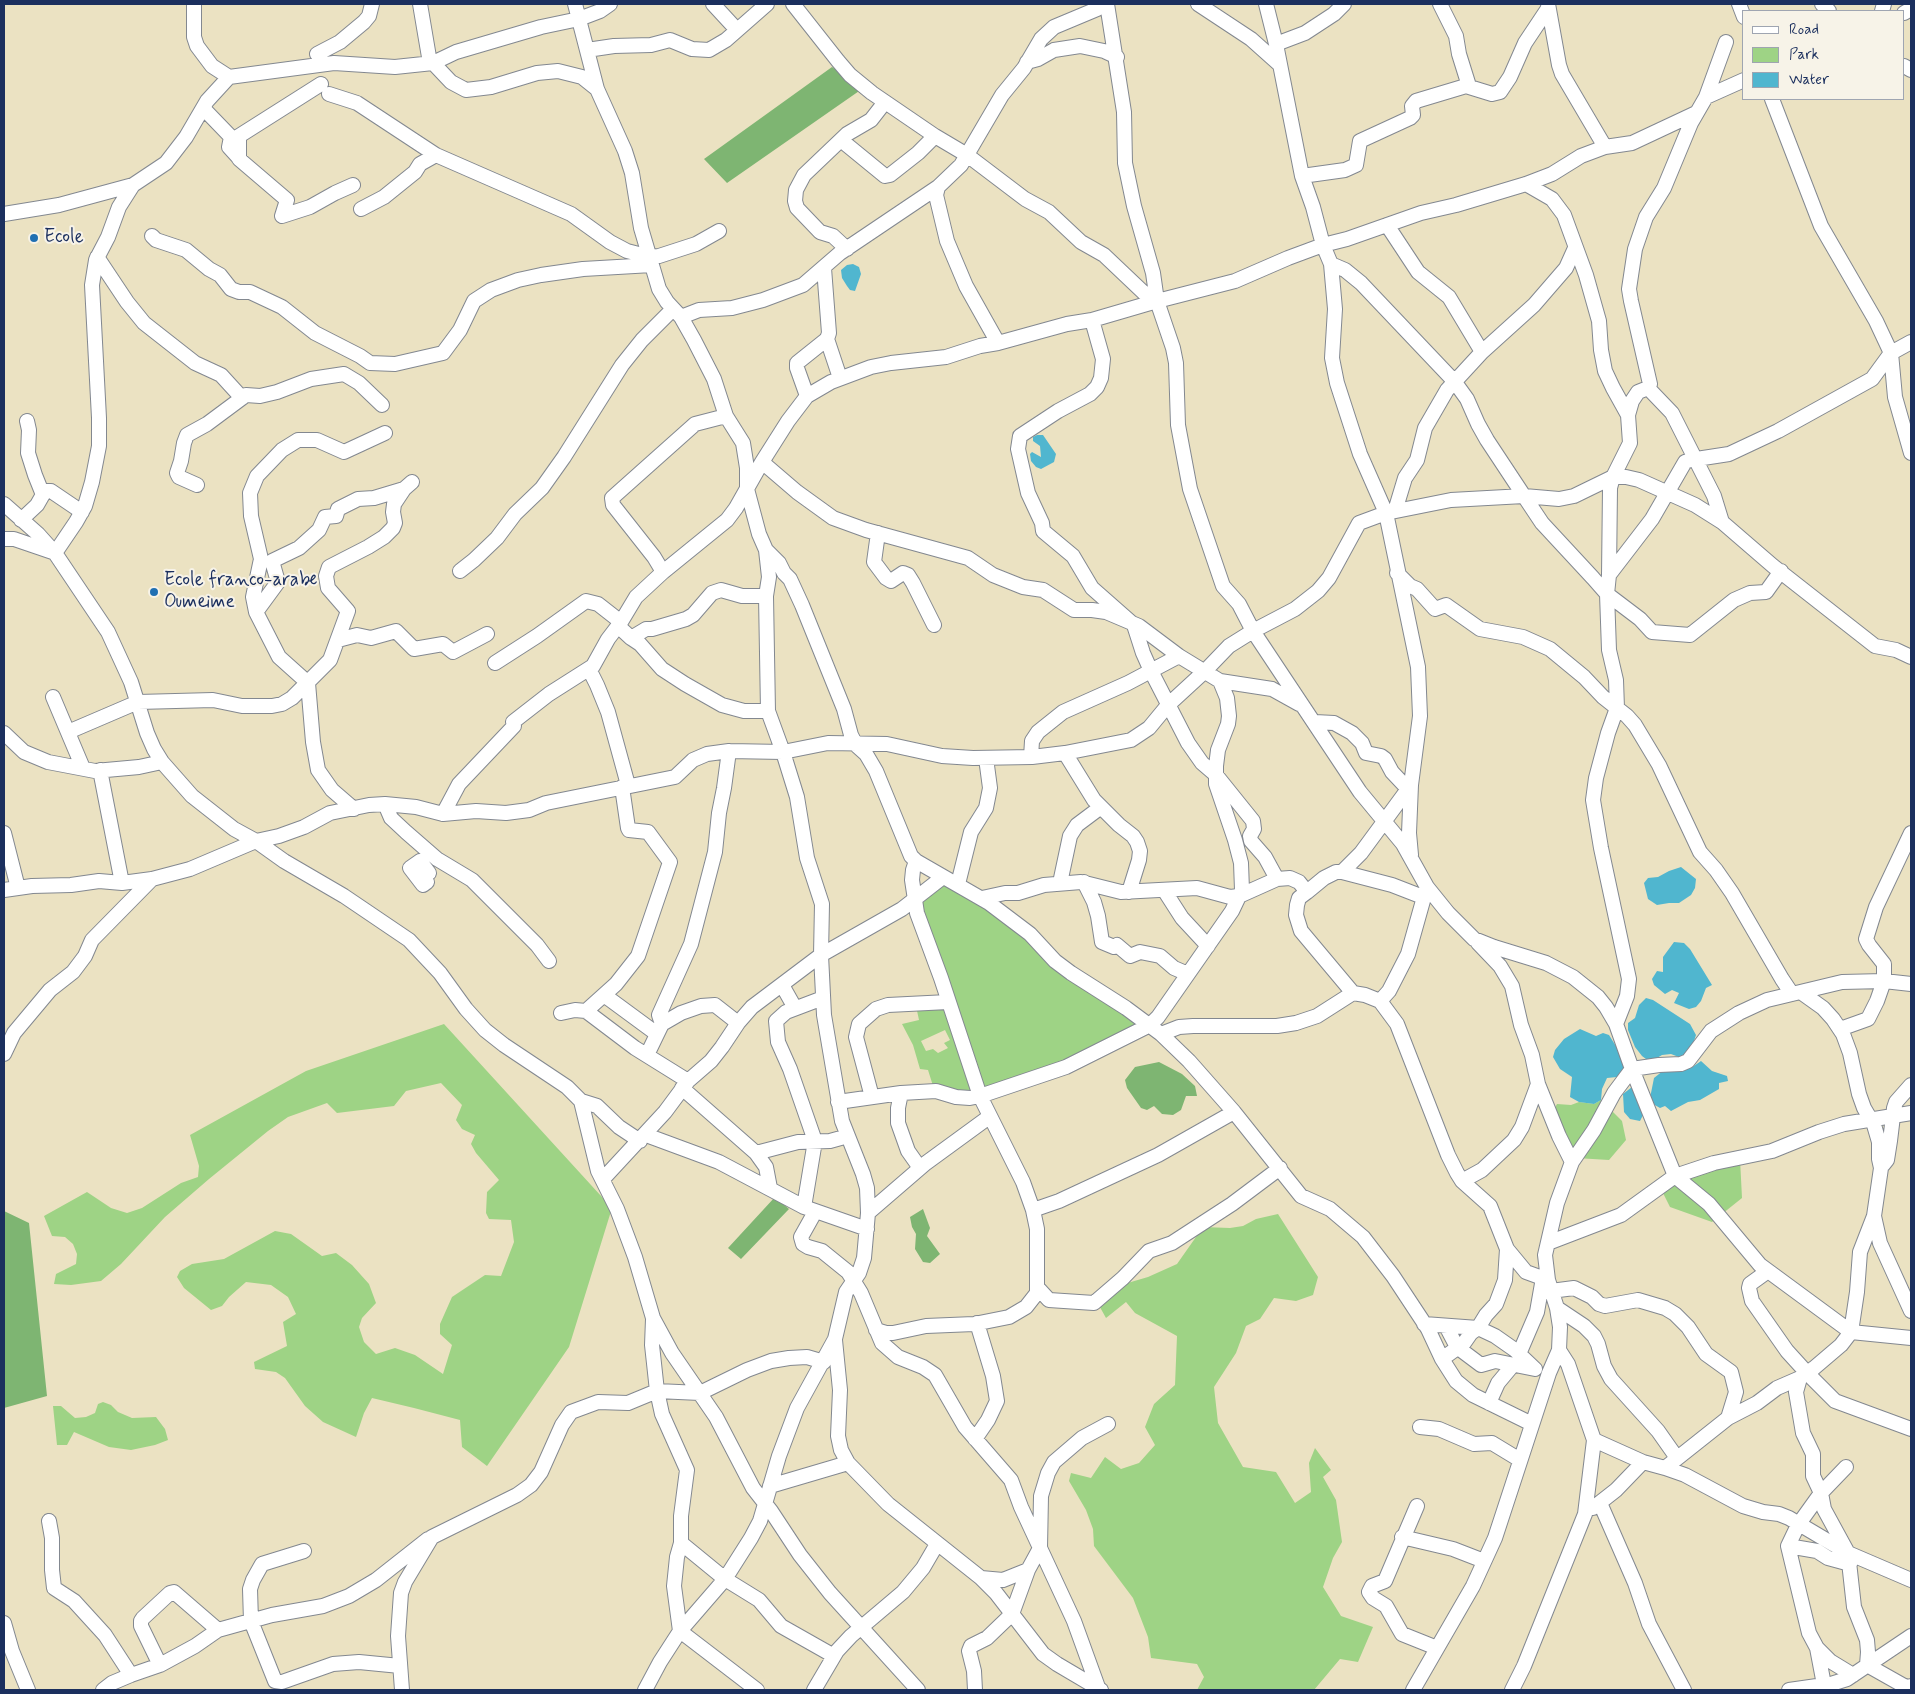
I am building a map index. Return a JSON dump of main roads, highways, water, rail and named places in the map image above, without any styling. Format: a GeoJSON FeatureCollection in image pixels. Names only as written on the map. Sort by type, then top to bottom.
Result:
{"type":"FeatureCollection","features":[{"type":"Feature","properties":{"kind":"water"},"geometry":{"type":"Polygon","coordinates":[[[853,264],[859,267],[861,274],[855,291],[850,290],[847,286],[842,278],[841,270],[847,265],[853,264]]]}},
{"type":"Feature","properties":{"kind":"water"},"geometry":{"type":"Polygon","coordinates":[[[1043,435],[1056,454],[1054,462],[1041,469],[1036,467],[1031,461],[1030,454],[1032,452],[1041,457],[1040,446],[1033,441],[1033,437],[1043,435]]]}},
{"type":"Feature","properties":{"kind":"water"},"geometry":{"type":"Polygon","coordinates":[[[1681,867],[1696,879],[1695,888],[1691,895],[1679,903],[1657,905],[1648,899],[1644,883],[1648,878],[1658,877],[1681,867]]]}},
{"type":"Feature","properties":{"kind":"water"},"geometry":{"type":"Polygon","coordinates":[[[1674,942],[1684,943],[1690,949],[1712,985],[1706,988],[1701,1001],[1696,1007],[1689,1009],[1674,1003],[1679,993],[1672,990],[1665,994],[1654,985],[1652,979],[1657,971],[1663,972],[1663,957],[1674,942]]]}},
{"type":"Feature","properties":{"kind":"water"},"geometry":{"type":"Polygon","coordinates":[[[1646,998],[1653,1000],[1690,1024],[1696,1035],[1690,1053],[1684,1059],[1671,1054],[1662,1055],[1650,1062],[1635,1047],[1628,1030],[1628,1023],[1635,1018],[1639,1005],[1646,998]]]}},
{"type":"Feature","properties":{"kind":"water"},"geometry":{"type":"Polygon","coordinates":[[[1580,1029],[1596,1036],[1603,1033],[1609,1035],[1624,1059],[1627,1070],[1617,1077],[1607,1078],[1602,1089],[1601,1100],[1594,1104],[1579,1102],[1570,1097],[1572,1077],[1560,1069],[1553,1057],[1555,1050],[1564,1039],[1580,1029]]]}},
{"type":"Feature","properties":{"kind":"water"},"geometry":{"type":"Polygon","coordinates":[[[1701,1061],[1712,1071],[1727,1076],[1728,1081],[1719,1083],[1719,1089],[1700,1100],[1688,1102],[1671,1111],[1665,1106],[1660,1108],[1653,1104],[1650,1098],[1654,1078],[1664,1070],[1689,1066],[1691,1068],[1701,1061]]]}},
{"type":"Feature","properties":{"kind":"water"},"geometry":{"type":"Polygon","coordinates":[[[1632,1087],[1643,1105],[1643,1115],[1640,1121],[1630,1119],[1624,1112],[1623,1094],[1632,1087]]]}},
{"type":"Feature","properties":{"kind":"place","name":"Ecole"},"geometry":{"type":"Point","coordinates":[34,238]}},
{"type":"Feature","properties":{"kind":"place","name":"Ecole franco-arabe Oumeime"},"geometry":{"type":"Point","coordinates":[154,592]}}]}
